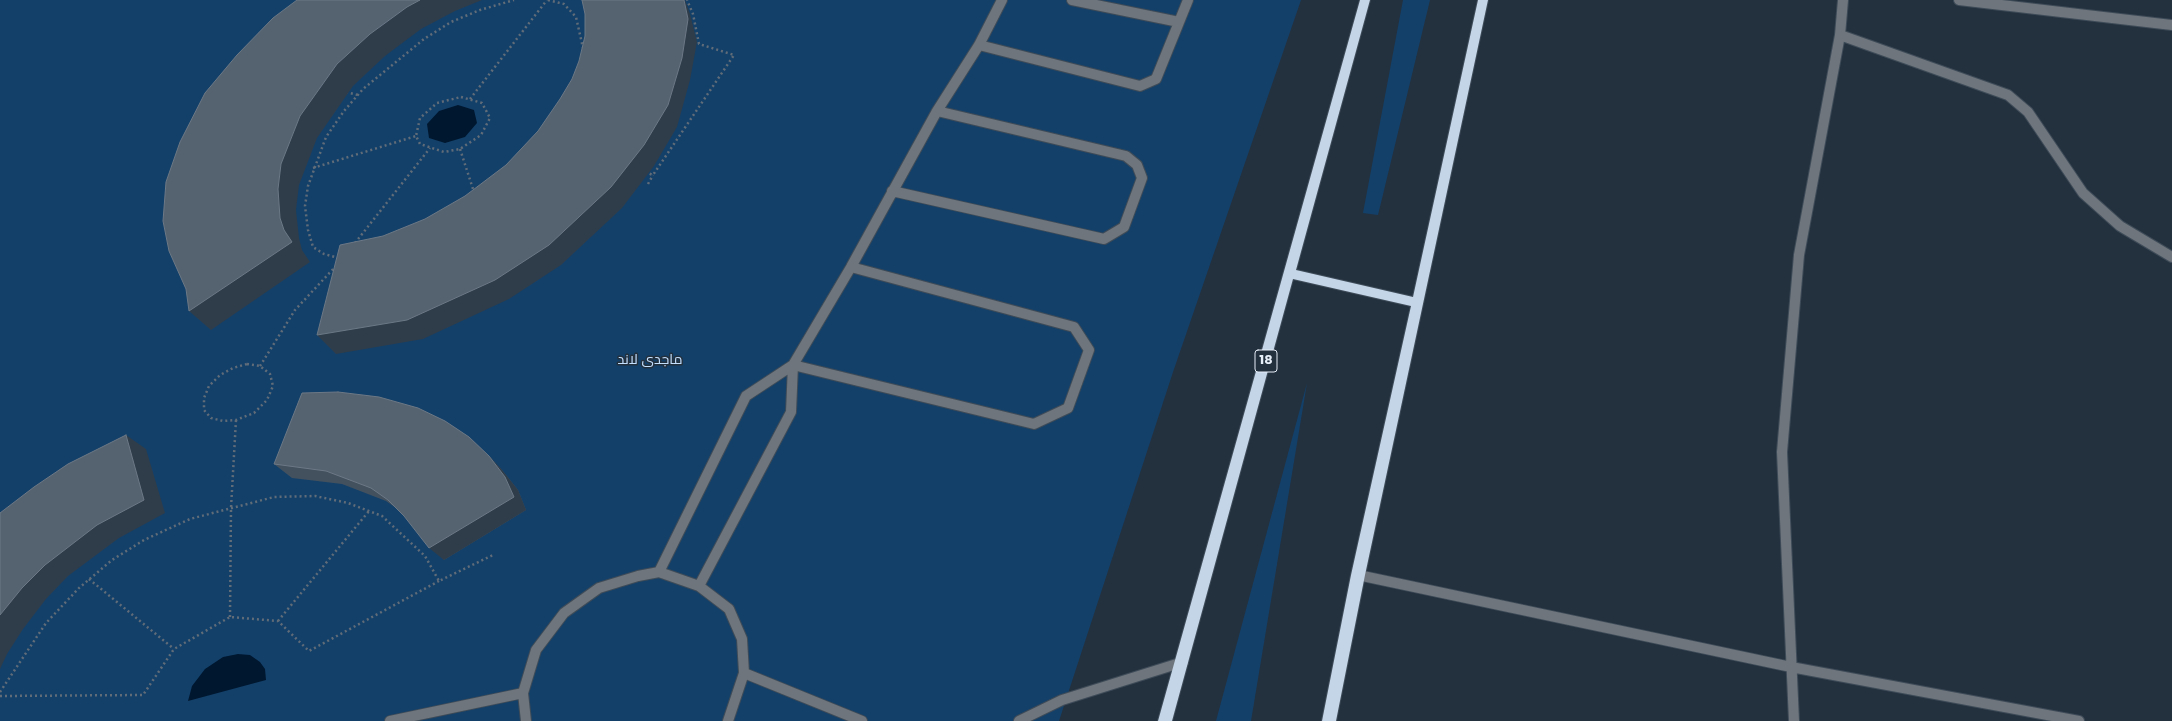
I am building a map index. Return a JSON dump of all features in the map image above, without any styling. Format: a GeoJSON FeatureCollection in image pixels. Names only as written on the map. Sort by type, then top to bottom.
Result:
{"type":"FeatureCollection","features":[{"type":"Feature","properties":{"kind":"highway","name":"18"},"geometry":{"type":"LineString","coordinates":[[1165,721],[1183,662],[1365,0]]}},
{"type":"Feature","properties":{"kind":"highway"},"geometry":{"type":"LineString","coordinates":[[1328,721],[1358,575],[1483,0]]}},
{"type":"Feature","properties":{"kind":"highway"},"geometry":{"type":"LineString","coordinates":[[1290,273],[1417,303]]}},
{"type":"Feature","properties":{"kind":"street"},"geometry":{"type":"LineString","coordinates":[[659,572],[746,396],[793,365],[850,267],[937,111],[979,45],[1002,0]]}},
{"type":"Feature","properties":{"kind":"street"},"geometry":{"type":"LineString","coordinates":[[1072,0],[1179,22]]}},
{"type":"Feature","properties":{"kind":"street"},"geometry":{"type":"LineString","coordinates":[[979,45],[1140,86],[1156,79],[1188,0]]}},
{"type":"Feature","properties":{"kind":"street"},"geometry":{"type":"LineString","coordinates":[[1794,721],[1782,452],[1799,255],[1840,35],[1843,0]]}},
{"type":"Feature","properties":{"kind":"street"},"geometry":{"type":"LineString","coordinates":[[1959,0],[1991,2],[2172,25]]}},
{"type":"Feature","properties":{"kind":"street"},"geometry":{"type":"LineString","coordinates":[[1840,35],[2008,95],[2028,112],[2083,193],[2120,226],[2172,257]]}},
{"type":"Feature","properties":{"kind":"street"},"geometry":{"type":"LineString","coordinates":[[892,191],[1104,239],[1124,227],[1142,178],[1137,165],[1126,156],[937,111]]}},
{"type":"Feature","properties":{"kind":"street"},"geometry":{"type":"LineString","coordinates":[[793,365],[1034,424],[1068,408],[1089,350],[1074,327],[850,267]]}},
{"type":"Feature","properties":{"kind":"street"},"geometry":{"type":"LineString","coordinates":[[699,586],[792,412],[793,365]]}},
{"type":"Feature","properties":{"kind":"street"},"geometry":{"type":"LineString","coordinates":[[526,721],[523,693],[536,650],[564,613],[599,588],[638,576],[659,572],[699,586],[729,610],[742,639],[744,673],[728,721]]}},
{"type":"Feature","properties":{"kind":"street"},"geometry":{"type":"LineString","coordinates":[[1358,575],[1791,667],[2079,721]]}},
{"type":"Feature","properties":{"kind":"street"},"geometry":{"type":"LineString","coordinates":[[1018,721],[1062,700],[1183,662]]}},
{"type":"Feature","properties":{"kind":"street"},"geometry":{"type":"LineString","coordinates":[[744,673],[862,721]]}},
{"type":"Feature","properties":{"kind":"street"},"geometry":{"type":"LineString","coordinates":[[390,721],[523,693]]}},
{"type":"Feature","properties":{"kind":"path"},"geometry":{"type":"LineString","coordinates":[[260,366],[296,310],[343,259],[324,254],[313,247],[308,230],[305,206],[313,168],[326,137],[358,95],[396,60],[444,26],[480,10],[514,0]]}},
{"type":"Feature","properties":{"kind":"path"},"geometry":{"type":"LineString","coordinates":[[470,99],[547,0],[564,4],[576,17],[582,37],[583,51]]}},
{"type":"Feature","properties":{"kind":"path"},"geometry":{"type":"LineString","coordinates":[[648,184],[734,54],[699,44],[693,14],[687,0]]}},
{"type":"Feature","properties":{"kind":"path"},"geometry":{"type":"LineString","coordinates":[[343,91],[358,95]]}},
{"type":"Feature","properties":{"kind":"path"},"geometry":{"type":"LineString","coordinates":[[461,97],[482,103],[490,118],[482,135],[460,149],[444,152],[430,148],[420,144],[416,136],[420,118],[437,103],[461,97]]}},
{"type":"Feature","properties":{"kind":"path"},"geometry":{"type":"LineString","coordinates":[[313,168],[416,136]]}},
{"type":"Feature","properties":{"kind":"path"},"geometry":{"type":"LineString","coordinates":[[353,246],[430,148]]}},
{"type":"Feature","properties":{"kind":"path"},"geometry":{"type":"LineString","coordinates":[[460,149],[474,193]]}},
{"type":"Feature","properties":{"kind":"path"},"geometry":{"type":"LineString","coordinates":[[640,171],[653,175]]}},
{"type":"Feature","properties":{"kind":"path"},"geometry":{"type":"LineString","coordinates":[[247,364],[260,366],[270,374],[272,380],[273,386],[267,400],[254,413],[236,420],[223,422],[211,418],[204,410],[204,398],[209,386],[220,376],[233,368],[247,364]]}},
{"type":"Feature","properties":{"kind":"path"},"geometry":{"type":"LineString","coordinates":[[230,618],[231,508],[236,420]]}},
{"type":"Feature","properties":{"kind":"path"},"geometry":{"type":"LineString","coordinates":[[0,692],[46,623],[89,579],[112,560],[144,540],[190,520],[274,497],[315,496],[348,504],[382,516],[425,556],[439,581]]}},
{"type":"Feature","properties":{"kind":"path"},"geometry":{"type":"LineString","coordinates":[[278,621],[369,511]]}},
{"type":"Feature","properties":{"kind":"path"},"geometry":{"type":"LineString","coordinates":[[0,696],[143,695],[174,649],[230,618],[278,621],[310,651],[439,581],[493,555]]}},
{"type":"Feature","properties":{"kind":"path"},"geometry":{"type":"LineString","coordinates":[[89,579],[174,649]]}},
{"type":"Feature","properties":{"kind":"green space","name":"ماجدی لاند"},"geometry":{"type":"Polygon","coordinates":[[[0,0],[1301,0],[1173,372],[1059,721],[0,721],[0,0]]]}},
{"type":"Feature","properties":{"kind":"green space"},"geometry":{"type":"Polygon","coordinates":[[[1403,0],[1430,0],[1378,215],[1363,213],[1403,0]]]}},
{"type":"Feature","properties":{"kind":"green space"},"geometry":{"type":"Polygon","coordinates":[[[1307,383],[1251,721],[1216,721],[1307,383]]]}},
{"type":"Feature","properties":{"kind":"shaded area"},"geometry":{"type":"Polygon","coordinates":[[[458,105],[474,110],[477,123],[465,137],[445,143],[429,138],[427,124],[439,111],[458,105]]]}},
{"type":"Feature","properties":{"kind":"shaded area"},"geometry":{"type":"Polygon","coordinates":[[[238,654],[250,655],[260,662],[265,669],[266,680],[188,701],[192,686],[205,669],[223,657],[238,654]]]}},
{"type":"Feature","properties":{"kind":"building"},"geometry":{"type":"Polygon","coordinates":[[[297,0],[420,0],[407,7],[370,34],[337,64],[300,116],[281,164],[278,189],[280,218],[284,230],[292,242],[189,311],[186,289],[169,251],[163,221],[166,182],[180,142],[205,93],[237,55],[273,18],[297,0]]]}},
{"type":"Feature","properties":{"kind":"building"},"geometry":{"type":"Polygon","coordinates":[[[582,0],[684,0],[688,19],[682,58],[668,105],[644,145],[611,187],[549,245],[495,280],[407,320],[317,335],[340,245],[383,236],[425,219],[465,196],[506,165],[538,131],[572,79],[579,61],[585,36],[585,14],[582,0]]]}},
{"type":"Feature","properties":{"kind":"building"},"geometry":{"type":"Polygon","coordinates":[[[338,392],[379,397],[418,408],[445,421],[469,437],[489,456],[505,477],[514,497],[429,548],[404,516],[388,500],[371,488],[326,471],[274,464],[302,393],[338,392]]]}},
{"type":"Feature","properties":{"kind":"building"},"geometry":{"type":"Polygon","coordinates":[[[126,435],[144,500],[97,525],[45,565],[22,588],[0,615],[0,513],[34,487],[68,464],[126,435]]]}}]}
